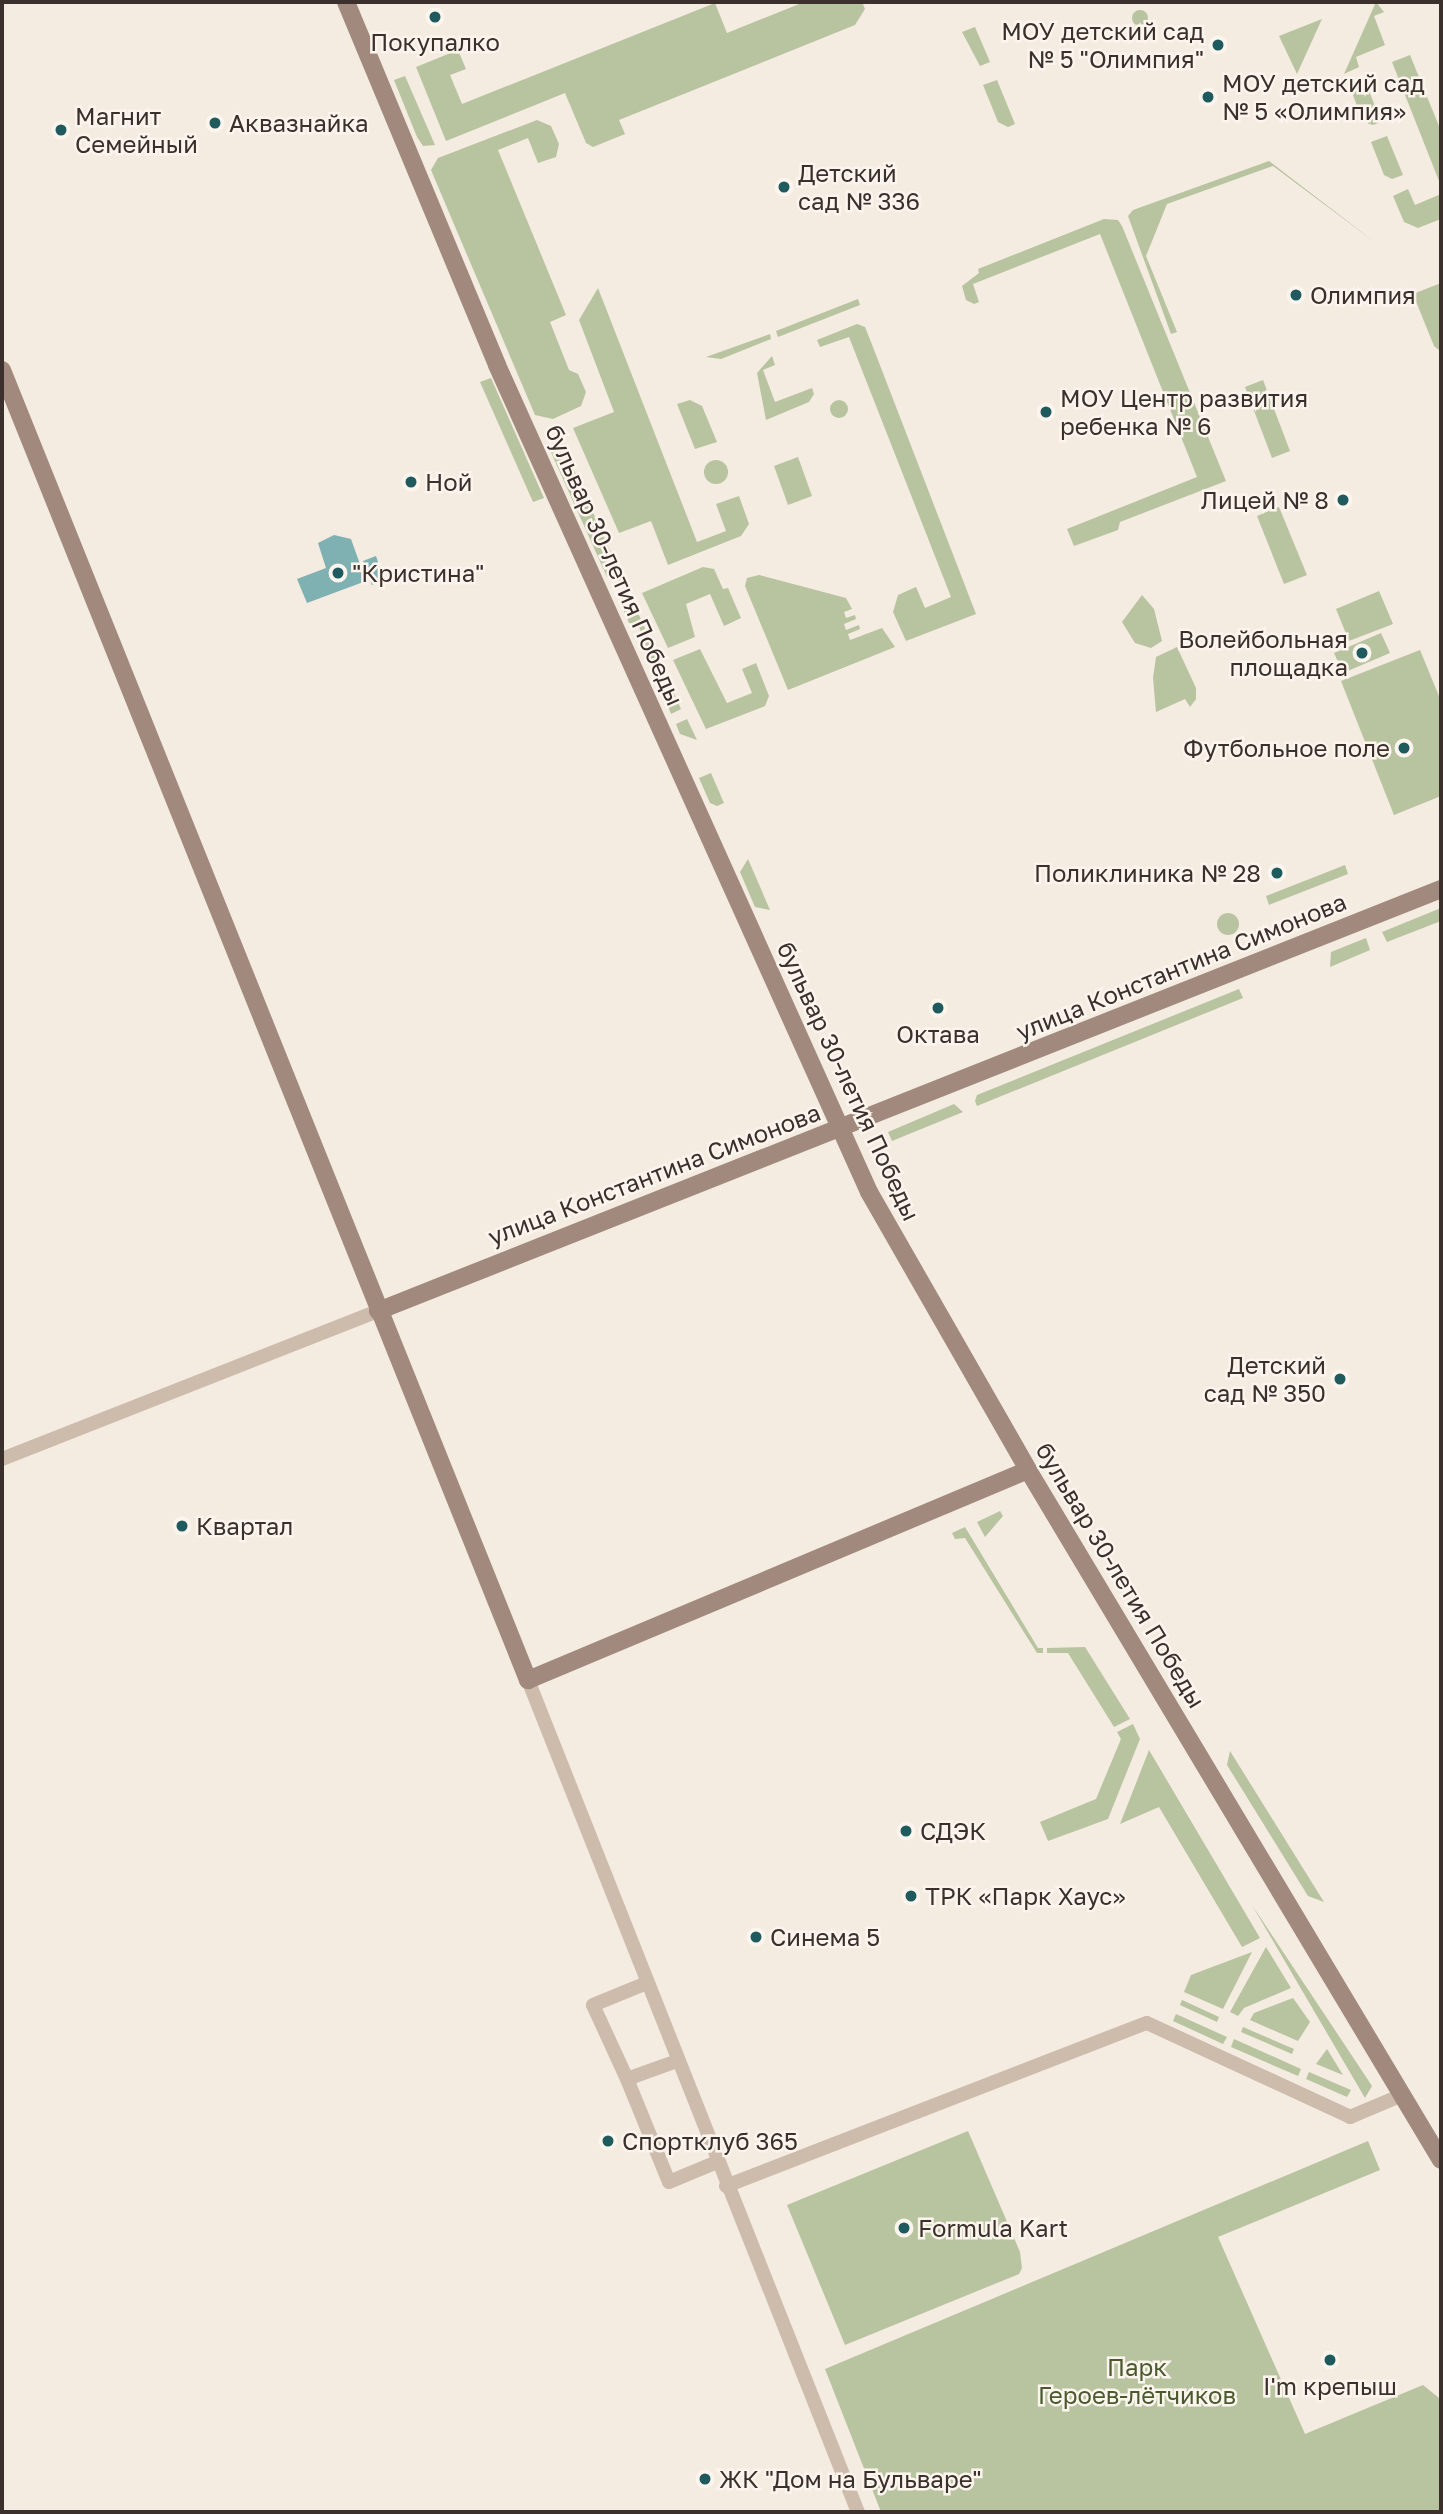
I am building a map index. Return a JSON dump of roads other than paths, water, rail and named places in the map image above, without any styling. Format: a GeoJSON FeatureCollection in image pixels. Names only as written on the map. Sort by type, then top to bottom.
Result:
{"type":"FeatureCollection","features":[{"type":"Feature","properties":{"kind":"main road","name":"бульвар 30-летия Победы"},"geometry":{"type":"LineString","coordinates":[[346,2],[498,365],[869,1192],[1028,1470],[1441,2160]]}},
{"type":"Feature","properties":{"kind":"main road"},"geometry":{"type":"LineString","coordinates":[[2,370],[528,1680],[1028,1470]]}},
{"type":"Feature","properties":{"kind":"main road","name":"улица Константина Симонова"},"geometry":{"type":"LineString","coordinates":[[378,1311],[1441,889]]}},
{"type":"Feature","properties":{"kind":"street","name":"улица Константина Симонова"},"geometry":{"type":"LineString","coordinates":[[2,1459],[378,1311]]}},
{"type":"Feature","properties":{"kind":"street"},"geometry":{"type":"LineString","coordinates":[[528,1680],[726,2186],[858,2512]]}},
{"type":"Feature","properties":{"kind":"street"},"geometry":{"type":"LineString","coordinates":[[647,1983],[593,2005],[669,2182],[717,2162]]}},
{"type":"Feature","properties":{"kind":"street"},"geometry":{"type":"LineString","coordinates":[[726,2186],[1147,2022],[1350,2117],[1402,2095]]}},
{"type":"Feature","properties":{"kind":"street"},"geometry":{"type":"LineString","coordinates":[[627,2080],[677,2061]]}},
{"type":"Feature","properties":{"kind":"water","name":"\"Кристина\""},"geometry":{"type":"Polygon","coordinates":[[[334,535],[351,539],[366,581],[307,603],[297,579],[326,568],[318,543],[334,535]]]}},
{"type":"Feature","properties":{"kind":"water","name":"\"Кристина\""},"geometry":{"type":"Polygon","coordinates":[[[376,556],[384,580],[372,585],[363,561],[376,556]]]}},
{"type":"Feature","properties":{"kind":"place","name":"Покупалко"},"geometry":{"type":"Point","coordinates":[435,17]}},
{"type":"Feature","properties":{"kind":"place","name":"МОУ детский сад № 5 \"Олимпия\""},"geometry":{"type":"Point","coordinates":[1218,45]}},
{"type":"Feature","properties":{"kind":"place","name":"МОУ детский сад № 5 «Олимпия»"},"geometry":{"type":"Point","coordinates":[1208,97]}},
{"type":"Feature","properties":{"kind":"place","name":"Аквазнайка"},"geometry":{"type":"Point","coordinates":[215,123]}},
{"type":"Feature","properties":{"kind":"place","name":"Магнит Семейный"},"geometry":{"type":"Point","coordinates":[61,130]}},
{"type":"Feature","properties":{"kind":"place","name":"Детский сад № 336"},"geometry":{"type":"Point","coordinates":[784,187]}},
{"type":"Feature","properties":{"kind":"place","name":"Олимпия"},"geometry":{"type":"Point","coordinates":[1296,295]}},
{"type":"Feature","properties":{"kind":"place","name":"МОУ Центр развития ребенка № 6"},"geometry":{"type":"Point","coordinates":[1046,412]}},
{"type":"Feature","properties":{"kind":"place","name":"Ной"},"geometry":{"type":"Point","coordinates":[411,482]}},
{"type":"Feature","properties":{"kind":"place","name":"Лицей № 8"},"geometry":{"type":"Point","coordinates":[1343,500]}},
{"type":"Feature","properties":{"kind":"place","name":"\"Кристина\""},"geometry":{"type":"Point","coordinates":[338,573]}},
{"type":"Feature","properties":{"kind":"place","name":"Волейбольная площадка"},"geometry":{"type":"Point","coordinates":[1362,653]}},
{"type":"Feature","properties":{"kind":"place","name":"Футбольное поле"},"geometry":{"type":"Point","coordinates":[1404,748]}},
{"type":"Feature","properties":{"kind":"place","name":"Поликлиника № 28"},"geometry":{"type":"Point","coordinates":[1277,873]}},
{"type":"Feature","properties":{"kind":"place","name":"Октава"},"geometry":{"type":"Point","coordinates":[938,1008]}},
{"type":"Feature","properties":{"kind":"place","name":"Детский сад № 350"},"geometry":{"type":"Point","coordinates":[1340,1379]}},
{"type":"Feature","properties":{"kind":"place","name":"Квартал"},"geometry":{"type":"Point","coordinates":[182,1526]}},
{"type":"Feature","properties":{"kind":"place","name":"СДЭК"},"geometry":{"type":"Point","coordinates":[906,1831]}},
{"type":"Feature","properties":{"kind":"place","name":"ТРК «Парк Хаус»"},"geometry":{"type":"Point","coordinates":[911,1896]}},
{"type":"Feature","properties":{"kind":"place","name":"Синема 5"},"geometry":{"type":"Point","coordinates":[756,1937]}},
{"type":"Feature","properties":{"kind":"place","name":"Спортклуб 365"},"geometry":{"type":"Point","coordinates":[608,2141]}},
{"type":"Feature","properties":{"kind":"place","name":"Formula Kart"},"geometry":{"type":"Point","coordinates":[904,2228]}},
{"type":"Feature","properties":{"kind":"place","name":"I'm крепыш"},"geometry":{"type":"Point","coordinates":[1330,2360]}},
{"type":"Feature","properties":{"kind":"place","name":"ЖК \"Дом на Бульваре\""},"geometry":{"type":"Point","coordinates":[705,2479]}},
{"type":"Feature","properties":{"kind":"park label","name":"Парк Героев-лётчиков"},"geometry":{"type":"Point","coordinates":[1137,2381]}}]}
